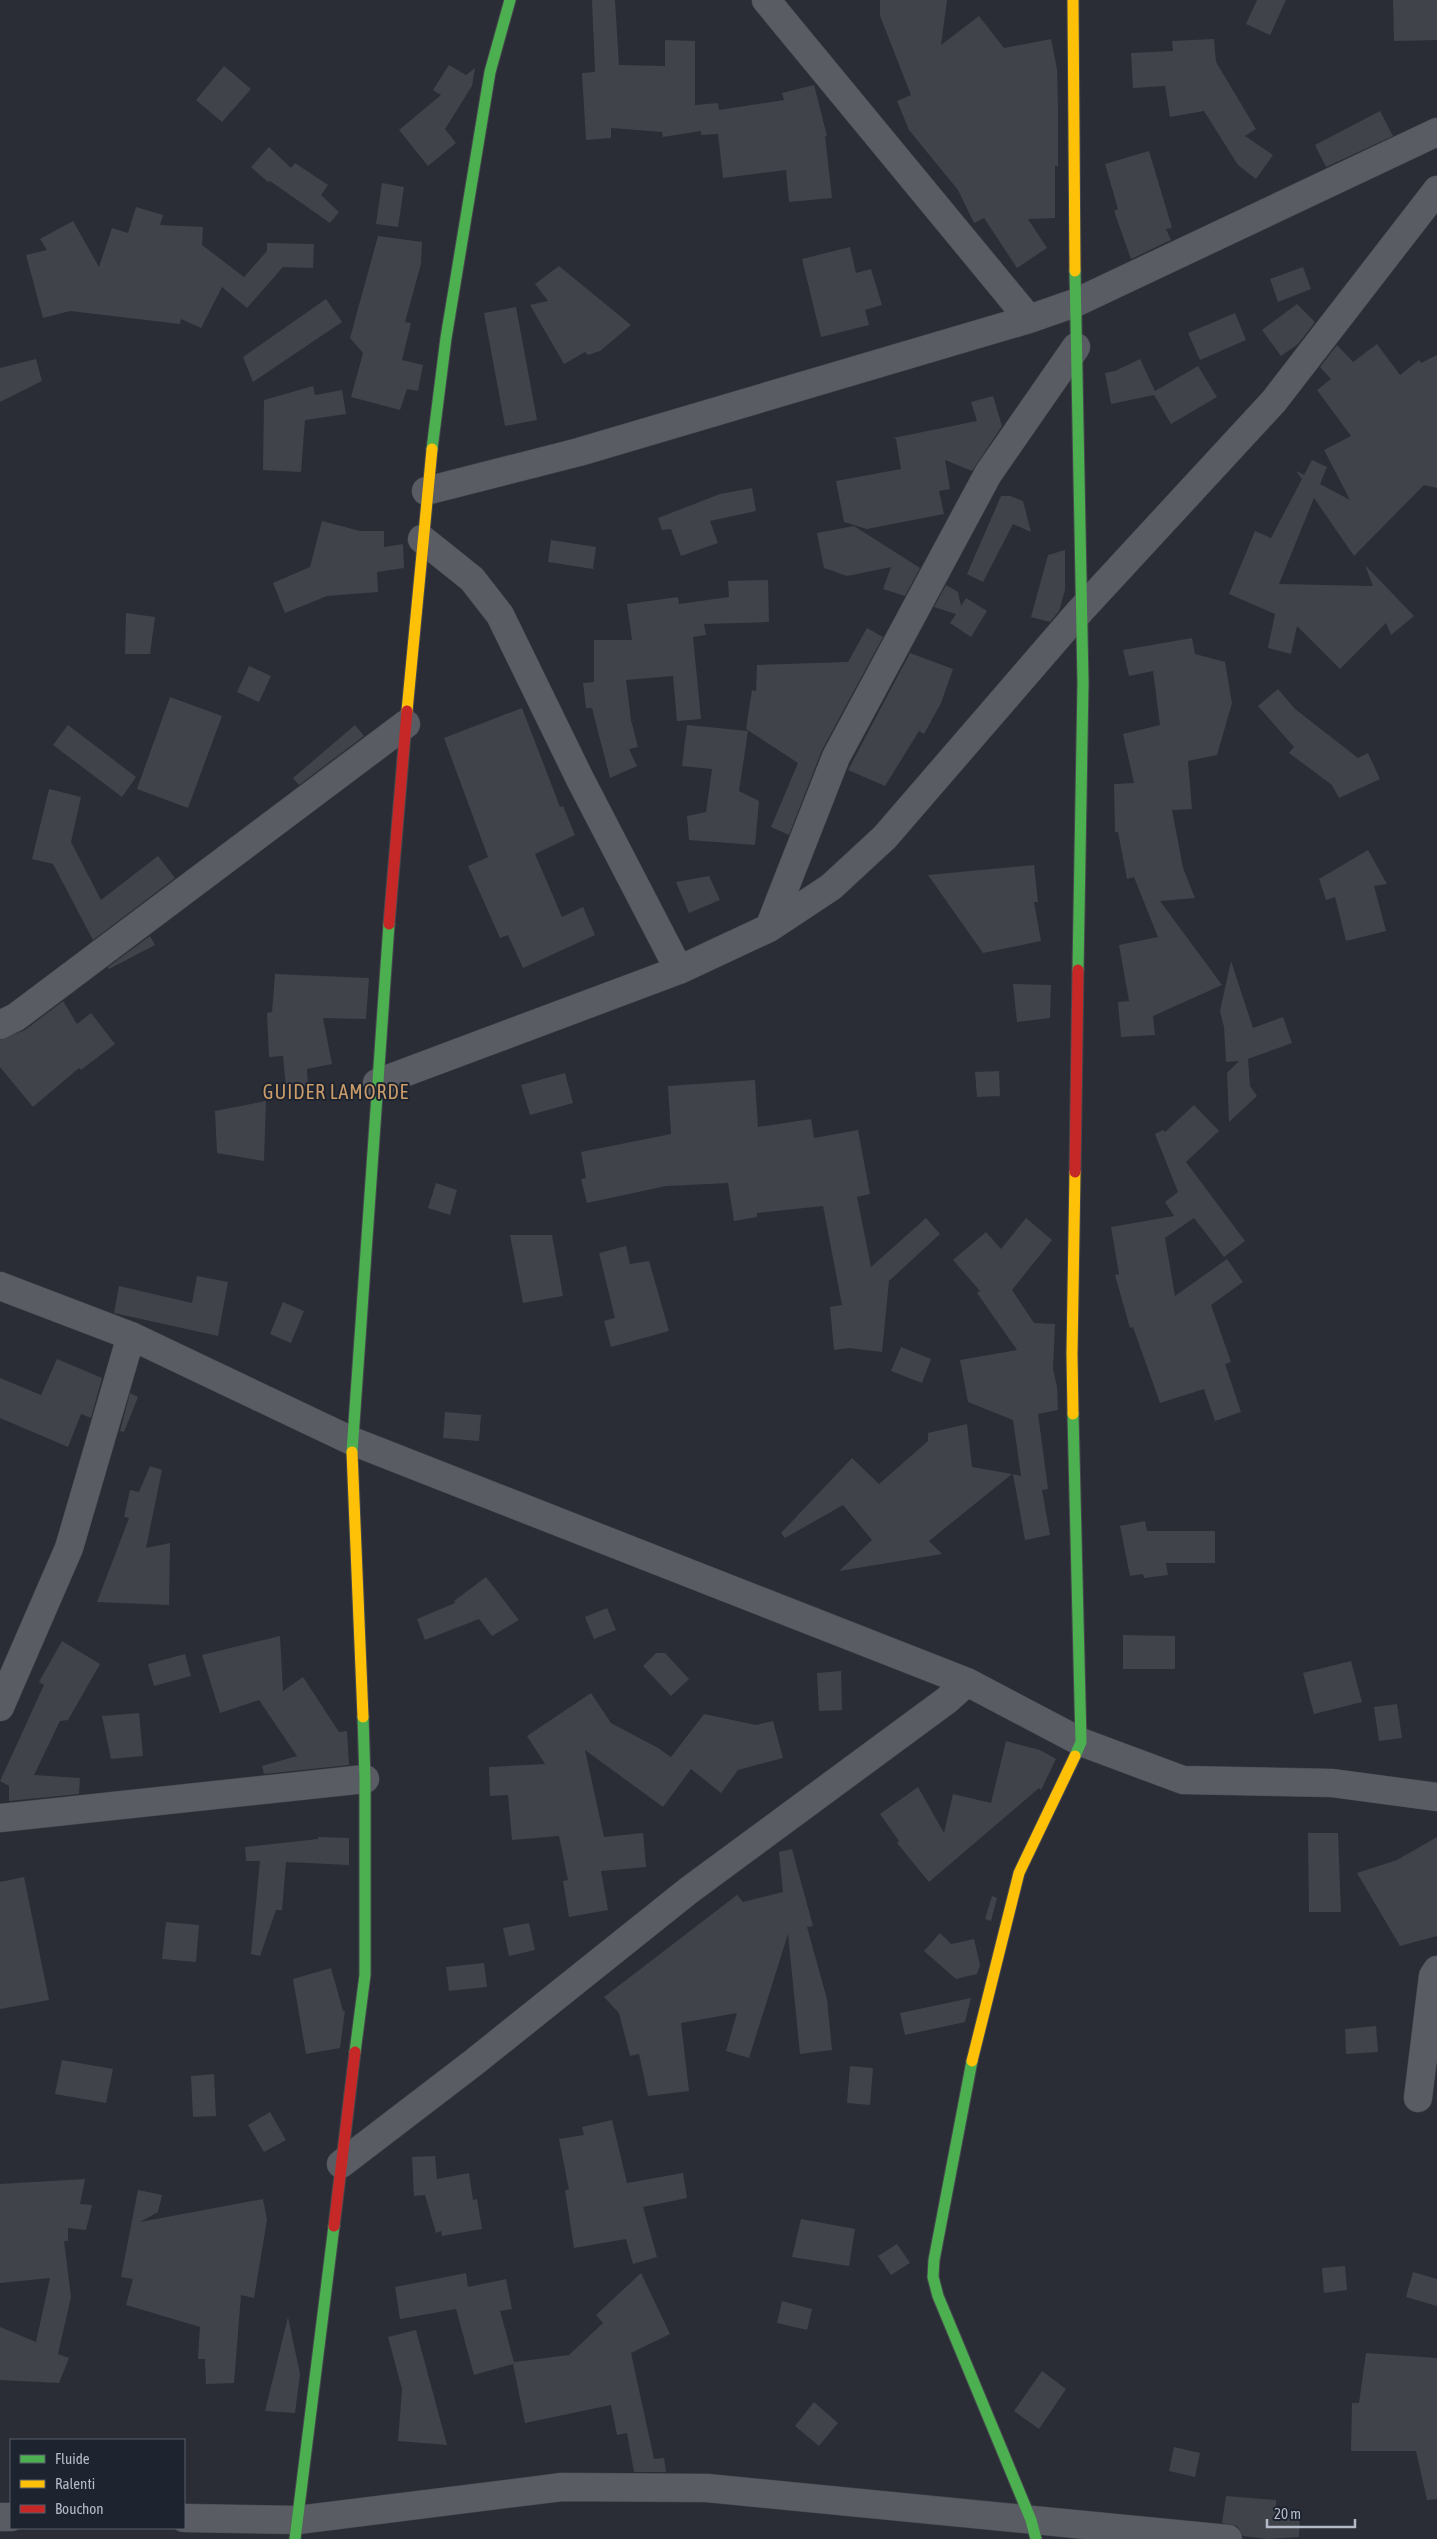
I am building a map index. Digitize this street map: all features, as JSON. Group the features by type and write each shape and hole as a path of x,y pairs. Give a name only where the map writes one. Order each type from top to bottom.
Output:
{"street":[{"path":"296,2529 366,1975 365,1779 352,1441 377,1083 406,724 426,491 446,338 490,72 510,0"},
{"path":"766,0 1029,319"},
{"path":"1034,2529 938,2296 933,2277 934,2260 975,2048 1020,1873 1080,1742 1072,1354 1083,693 1075,303 1074,0"},
{"path":"426,491 579,452 1029,319 1075,303 1437,132"},
{"path":"377,1083 679,970 768,928 831,887 885,837 1081,610 1274,401 1437,190"},
{"path":"768,928 836,757 988,474 1076,347"},
{"path":"422,539 472,579 500,615 580,779 679,970"},
{"path":"0,1025 16,1017 406,724"},
{"path":"0,1286 131,1336 352,1441 968,1682 1080,1742 1183,1780 1332,1783 1437,1798"},
{"path":"0,1707 69,1548 131,1336"},
{"path":"341,2164 473,2063 688,1890 947,1700 968,1682"},
{"path":"0,1818 365,1779"},
{"path":"1418,2098 1433,1976 1437,1970"},
{"path":"185,2518 296,2529 572,2487 707,2488 1034,2529 1228,2539"}],"building":[{"path":"592,0 615,0 619,65 665,66 665,40 695,41 695,105 718,103 719,110 784,100 782,93 814,85 827,136 825,136 832,198 789,202 786,170 723,178 718,134 701,135 701,131 663,137 662,132 611,128 611,138 586,140 582,73 595,72"},
{"path":"880,0 947,0 941,45 979,16 1004,48 1051,39 1057,69 1058,110 1058,166 1055,166 1055,218 1028,219 1047,248 1017,268 984,218 974,223 958,190 909,130 897,101 911,95 880,16"},
{"path":"1257,0 1286,0 1270,35 1246,24"},
{"path":"1393,0 1437,0 1437,40 1394,41"},
{"path":"1214,39 1216,62 1256,129 1245,136 1273,155 1256,179 1238,165 1204,111 1170,117 1165,86 1133,88 1131,53 1173,51 1172,41"},
{"path":"449,65 466,75 475,68 472,86 445,129 456,143 428,166 399,130 441,95 433,90"},
{"path":"224,66 251,89 222,122 196,100"},
{"path":"1380,111 1393,136 1326,167 1315,145"},
{"path":"269,147 291,168 295,163 328,185 321,195 339,212 330,223 270,181 268,182 251,167"},
{"path":"1149,151 1172,228 1166,229 1171,240 1131,259 1114,211 1118,209 1105,164"},
{"path":"382,183 404,187 398,227 376,224"},
{"path":"136,207 163,215 160,225 203,227 202,245 244,277 267,251 267,243 314,244 313,268 283,267 247,308 222,287 201,328 181,319 180,324 70,311 43,318 26,255 47,250 40,239 73,221 99,267 112,228 128,233"},
{"path":"378,236 422,242 421,264 405,322 411,323 402,360 423,365 418,391 407,389 400,410 351,397 363,353 350,338"},
{"path":"850,247 856,273 871,269 882,305 865,310 869,325 821,337 802,259"},
{"path":"559,266 631,325 600,351 588,355 585,352 564,364 530,305 548,301 535,284"},
{"path":"1303,267 1311,289 1278,302 1270,279"},
{"path":"326,299 342,322 253,382 243,357"},
{"path":"1297,304 1315,322 1298,344 1281,356 1262,330"},
{"path":"516,307 537,420 505,426 484,313"},
{"path":"1235,313 1246,340 1200,360 1188,333"},
{"path":"1377,344 1400,375 1419,360 1421,363 1437,355 1437,488 1424,485 1354,556 1314,498 1279,584 1373,586 1365,565 1414,616 1391,635 1386,623 1340,669 1297,626 1291,654 1268,648 1275,614 1229,594 1255,531 1271,538 1302,479 1296,471 1304,475 1312,460 1327,467 1320,484 1350,500 1324,450 1351,436 1317,390 1331,379 1320,367 1337,345 1353,362"},
{"path":"36,359 42,381 0,402 0,368"},
{"path":"1140,359 1155,391 1198,366 1217,397 1171,424 1154,395 1111,404 1105,373 1115,371"},
{"path":"313,386 315,395 342,390 346,414 305,420 301,472 263,470 264,400"},
{"path":"993,396 1002,426 972,471 945,460 950,489 939,491 944,514 867,529 844,522 836,481 901,469 896,439 893,438 977,421 971,402"},
{"path":"752,488 756,511 710,521 718,543 681,556 671,529 662,530 658,518 720,494"},
{"path":"1001,496 1010,496 1023,501 1031,532 1013,524 983,582 967,574"},
{"path":"322,521 360,531 384,531 384,547 403,544 404,568 377,572 378,592 327,596 285,613 273,583 310,567"},
{"path":"854,526 920,568 905,596 883,589 891,567 847,576 824,568 817,533"},
{"path":"551,540 596,547 593,569 548,562"},
{"path":"1065,550 1065,590 1059,611 1050,622 1031,617 1048,555"},
{"path":"768,580 769,622 704,624 706,635 693,637 701,719 677,721 673,676 626,680 631,720 638,747 629,749 637,766 610,778 592,708 586,708 583,683 594,682 594,640 632,640 627,604 678,597 679,604 729,597 728,581"},
{"path":"946,585 958,592 961,606 966,598 987,611 971,637 950,623 956,614 934,607"},
{"path":"126,613 155,617 150,654 125,654"},
{"path":"867,628 883,637 822,750 789,835 771,827 798,763 746,729 752,690 756,691 757,665 848,662"},
{"path":"1192,638 1195,654 1225,662 1232,703 1217,755 1188,761 1192,809 1172,810 1183,868 1195,898 1160,901 1222,985 1153,1016 1155,1035 1121,1037 1118,1002 1129,1001 1119,945 1158,937 1134,877 1127,879 1118,832 1115,832 1114,784 1134,783 1123,734 1160,725 1153,671 1129,676 1123,650"},
{"path":"910,653 953,669 941,703 924,734 919,731 885,786 848,770"},
{"path":"249,666 271,676 259,702 237,692"},
{"path":"1278,689 1295,709 1358,758 1368,753 1380,779 1339,798 1332,785 1289,753 1294,747 1258,706"},
{"path":"170,697 222,716 188,808 137,789"},
{"path":"522,708 560,807 563,806 575,835 535,854 562,917 583,907 595,935 523,968 508,935 500,938 468,866 488,857 444,738"},
{"path":"68,725 136,777 122,797 53,745"},
{"path":"355,725 364,736 299,785 293,778"},
{"path":"687,725 748,731 739,791 759,801 755,845 689,840 687,816 706,812 712,769 682,766"},
{"path":"49,789 81,797 71,842 101,900 158,856 175,878 93,940 53,864 32,859"},
{"path":"1368,850 1387,884 1374,886 1386,931 1346,941 1335,897 1326,900 1319,879"},
{"path":"1034,865 1038,902 1034,902 1041,941 983,953 928,875"},
{"path":"709,876 720,900 689,913 676,882"},
{"path":"150,936 155,945 109,969 108,967"},
{"path":"1231,961 1253,1028 1283,1017 1292,1043 1248,1059 1250,1086 1257,1096 1229,1122 1227,1073 1239,1061 1226,1062 1224,1027 1220,1011"},
{"path":"275,974 369,978 366,1019 323,1018 332,1064 307,1069 308,1086 286,1087 283,1056 269,1057 267,1013 272,1012"},
{"path":"1013,984 1051,985 1050,1018 1017,1022"},
{"path":"63,1001 77,1024 91,1013 115,1044 81,1070 79,1068 33,1107 0,1067 0,1040 25,1030"},
{"path":"999,1071 1000,1096 977,1097 975,1072"},
{"path":"565,1073 573,1103 530,1115 521,1085"},
{"path":"755,1080 758,1127 811,1119 814,1138 858,1130 870,1194 857,1197 871,1267 926,1218 940,1234 889,1281 882,1352 849,1348 834,1350 830,1307 842,1305 823,1206 757,1213 757,1217 734,1221 728,1183 666,1186 587,1203 581,1179 586,1178 581,1152 671,1134 668,1086"},
{"path":"266,1101 264,1161 217,1153 215,1111"},
{"path":"1194,1105 1219,1131 1186,1162 1245,1241 1224,1257 1194,1218 1165,1238 1175,1296 1227,1259 1243,1282 1211,1305 1231,1362 1225,1364 1241,1412 1215,1421 1204,1389 1160,1403 1133,1327 1130,1328 1115,1275 1119,1274 1111,1227 1174,1216 1165,1202 1178,1192 1155,1134 1163,1130 1165,1132"},
{"path":"436,1183 457,1190 450,1215 428,1208"},
{"path":"1026,1218 1052,1240 1012,1290 1034,1323 1055,1324 1053,1369 1057,1387 1058,1410 1038,1414 1048,1489 1042,1490 1050,1535 1025,1540 1013,1474 1021,1476 1013,1420 968,1402 960,1360 1017,1350 977,1293 980,1291 953,1260 986,1232 1001,1249"},
{"path":"510,1235 552,1235 563,1296 523,1303"},
{"path":"626,1246 630,1264 649,1261 669,1331 611,1347 604,1321 615,1318 599,1253"},
{"path":"197,1276 228,1282 218,1336 114,1313 119,1286 192,1303"},
{"path":"283,1302 304,1311 291,1343 270,1334"},
{"path":"901,1347 931,1359 922,1383 891,1371"},
{"path":"57,1359 102,1378 91,1418 81,1414 68,1447 0,1418 0,1378 41,1395"},
{"path":"130,1393 138,1397 124,1432 120,1431"},
{"path":"445,1412 481,1415 479,1441 443,1438"},
{"path":"967,1424 972,1467 1012,1474 929,1541 942,1554 839,1571 872,1540 843,1505 785,1538 781,1533 852,1458 879,1484 928,1441 928,1433"},
{"path":"150,1466 162,1470 146,1548 170,1543 169,1605 97,1602 129,1518 124,1517 130,1490 139,1492"},
{"path":"1145,1521 1147,1531 1215,1531 1215,1563 1166,1563 1168,1575 1144,1578 1143,1574 1130,1576 1120,1526"},
{"path":"486,1577 519,1620 492,1636 479,1619 425,1640 417,1619 455,1603 454,1601"},
{"path":"607,1608 616,1630 594,1639 585,1617"},
{"path":"1123,1635 1175,1636 1175,1669 1123,1669"},
{"path":"280,1636 283,1691 303,1677 339,1732 347,1731 349,1765 264,1774 262,1766 297,1756 259,1700 220,1713 202,1655"},
{"path":"62,1641 100,1664 68,1720 60,1721 34,1775 80,1778 79,1794 9,1801 9,1786 0,1781 44,1685 39,1682"},
{"path":"656,1653 665,1653 689,1679 671,1696 643,1666"},
{"path":"185,1654 191,1676 154,1686 148,1664"},
{"path":"1351,1661 1362,1702 1314,1714 1303,1673"},
{"path":"841,1671 842,1710 819,1711 817,1673"},
{"path":"591,1693 611,1723 671,1757 704,1714 756,1725 773,1721 783,1758 738,1770 721,1793 691,1769 663,1807 585,1750 604,1837 643,1833 646,1867 601,1871 608,1910 569,1917 563,1881 568,1880 559,1836 512,1840 508,1795 490,1796 489,1767 545,1764 527,1736"},
{"path":"1397,1704 1402,1738 1379,1741 1374,1707"},
{"path":"139,1713 143,1756 111,1759 102,1716"},
{"path":"1006,1741 1040,1750 1056,1759 1041,1790 1039,1788 929,1882 897,1843 899,1841 880,1814 918,1787 944,1833 953,1794 991,1803"},
{"path":"1308,1833 1338,1833 1341,1912 1309,1912"},
{"path":"318,1837 349,1838 349,1865 286,1862 282,1910 276,1910 260,1956 251,1954 260,1861 246,1861 245,1847 318,1839"},
{"path":"1437,1837 1437,1936 1400,1946 1357,1873 1397,1860"},
{"path":"792,1849 813,1926 807,1927 827,1999 832,2050 800,2054 788,1934 749,2058 726,2051 737,2013 681,2023 689,2091 648,2096 639,2054 630,2056 619,2013 604,1997 737,1895 743,1902 783,1892 779,1852"},
{"path":"24,1877 49,2000 0,2009 0,1882"},
{"path":"992,1896 997,1898 991,1921 985,1919"},
{"path":"166,1922 199,1925 196,1962 162,1959"},
{"path":"529,1923 535,1950 509,1956 503,1928"},
{"path":"940,1933 951,1944 974,1939 980,1965 977,1974 956,1979 924,1951"},
{"path":"484,1963 487,1987 449,1991 446,1967"},
{"path":"331,1968 343,2011 345,2011 340,2048 306,2054 293,1979"},
{"path":"971,1998 965,2022 905,2035 900,2013"},
{"path":"1376,2026 1378,2052 1346,2054 1345,2029"},
{"path":"62,2060 113,2069 106,2103 55,2094"},
{"path":"850,2066 873,2068 870,2105 847,2103"},
{"path":"214,2074 216,2116 193,2117 191,2076"},
{"path":"270,2112 286,2140 264,2152 248,2125"},
{"path":"612,2120 627,2183 683,2173 687,2198 643,2207 657,2257 633,2264 626,2239 574,2248 565,2190 569,2190 559,2139 584,2135 582,2127"},
{"path":"435,2156 437,2179 469,2173 473,2200 477,2199 482,2229 442,2236 441,2231 436,2233 425,2195 414,2196 412,2157"},
{"path":"85,2179 80,2204 92,2205 86,2230 68,2228 68,2241 64,2241 71,2297 58,2354 69,2358 59,2383 0,2380 0,2327 36,2342 50,2278 0,2283 0,2184"},
{"path":"138,2190 162,2195 158,2212 140,2222 263,2199 267,2220 254,2298 241,2295 234,2383 206,2384 205,2359 198,2359 200,2327 126,2305 133,2279 121,2277"},
{"path":"801,2219 855,2229 849,2266 792,2257"},
{"path":"897,2244 910,2263 891,2275 878,2256"},
{"path":"1345,2266 1347,2290 1324,2293 1322,2268"},
{"path":"1413,2272 1437,2279 1437,2306 1406,2297"},
{"path":"466,2273 468,2287 506,2279 512,2309 500,2311 514,2362 569,2355 603,2323 596,2315 641,2273 670,2334 631,2353 654,2459 664,2458 666,2472 634,2472 627,2433 617,2435 611,2405 525,2423 513,2364 474,2375 456,2309 400,2319 395,2287"},
{"path":"782,2301 812,2309 807,2330 777,2323"},
{"path":"288,2317 300,2374 295,2413 265,2411"},
{"path":"416,2330 447,2445 398,2441 402,2389 388,2337"},
{"path":"1366,2353 1437,2358 1437,2499 1427,2500 1416,2451 1351,2451 1352,2403 1359,2403"},
{"path":"1042,2371 1066,2389 1039,2429 1014,2411"},
{"path":"814,2402 838,2423 819,2446 795,2426"},
{"path":"1174,2447 1200,2453 1195,2477 1169,2471"},
{"path":"1226,2496 1276,2500 1276,2509 1300,2510 1299,2537 1268,2539 1243,2536 1237,2526 1222,2523"}],"traffic: fast":[{"path":"432,449 446,338 490,72 510,0"},
{"path":"1075,271 1083,683 1078,970"},
{"path":"352,1452 389,924"},
{"path":"1073,1414 1081,1742 1075,1756"},
{"path":"355,2052 365,1975 365,1779 363,1717"},
{"path":"972,2061 934,2260 933,2277 938,2296 1031,2520 1036,2539"},
{"path":"295,2539 334,2226"}],"traffic: slow":[{"path":"1073,0 1075,271"},
{"path":"407,711 432,449"},
{"path":"1073,1414 1075,1172"},
{"path":"352,1452 363,1717"},
{"path":"972,2061 1019,1873 1075,1756"}],"traffic: jam":[{"path":"389,924 407,711"},
{"path":"1075,1172 1078,970"},
{"path":"334,2226 355,2052"}],"district":[{"name":"GUIDER LAMORDE","path":"336,1091"}]}
